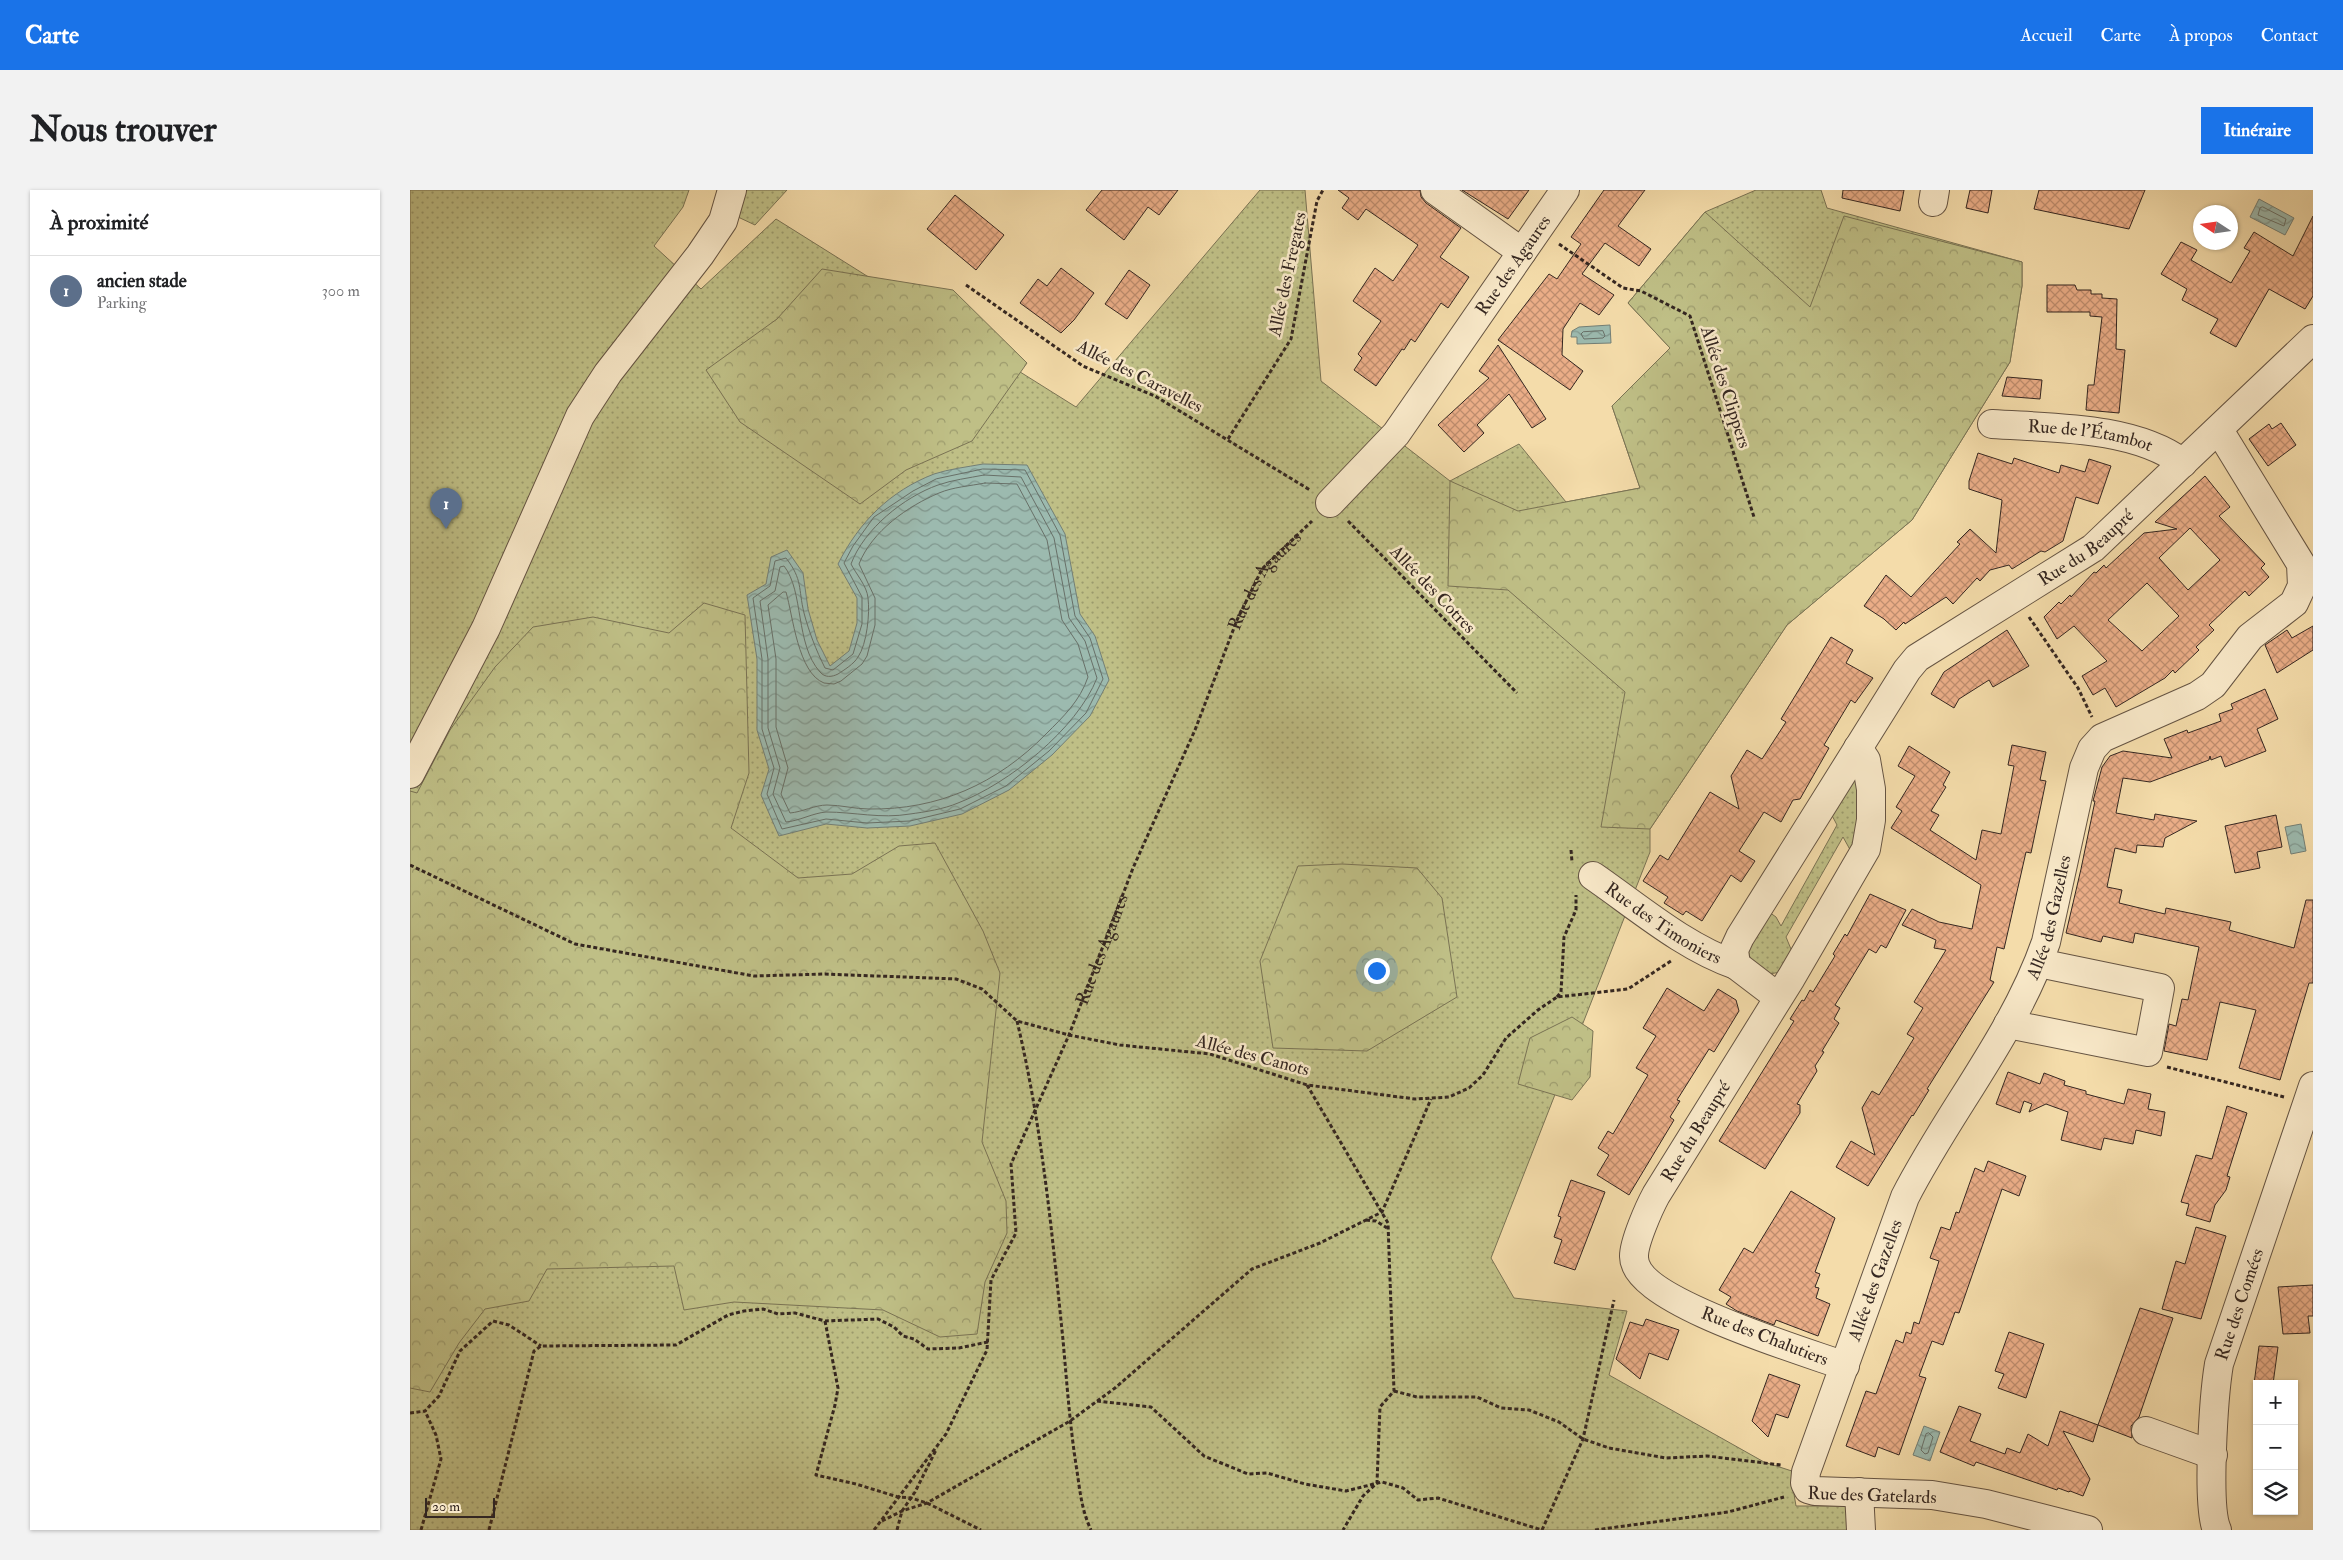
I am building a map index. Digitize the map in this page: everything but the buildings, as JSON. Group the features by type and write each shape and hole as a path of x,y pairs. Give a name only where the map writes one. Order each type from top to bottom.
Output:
{"street":[{"path":"410,774 486,628 580,416 608,373 700,255 723,221 732,190"},
{"path":"1435,190 1522,252"},
{"name":"Rue des Agaures","path":"1330,503 1396,434 1565,190"},
{"name":"Rue du Beaupré","path":"1736,965 1734,950 1740,937 1906,670 1917,658 2093,548 2313,339"},
{"name":"Rue de l'Étambot","path":"1992,424 2107,434 2166,450 2183,463"},
{"path":"2102,738 2197,696 2213,685 2250,637 2294,603 2302,586 2301,564 2219,430"},
{"name":"Allée des Gazelles","path":"1808,1490 1805,1483 1806,1472 1905,1197 1924,1159 2008,1024 2039,963 2046,942 2084,768 2092,749 2102,738"},
{"name":"Rue du Beaupré","path":"1638,1271 1634,1257 1647,1211 1866,849 1871,820 1871,789 1866,760 1858,748"},
{"name":"Rue des Timoniers","path":"1593,876 1698,947 1716,958 1736,965"},
{"path":"2008,1024 2148,1052 2160,988 2039,963"},
{"path":"1736,965 1778,997"},
{"name":"Rue des Comées","path":"2217,1530 2213,1522 2213,1455 2214,1397 2219,1364 2313,1086"},
{"name":"Rue des Chalutiers","path":"1638,1271 1649,1284 1716,1321 1845,1366"},
{"path":"2146,1431 2213,1455"},
{"name":"Rue des Gatelards","path":"1808,1490 1932,1495 1986,1504 2088,1530"},
{"path":"1860,1492 1861,1530"}],"path":[{"name":"Allée des Fregates","path":"1228,439 1290,339 1318,201 1323,190"},
{"name":"Allée des Clippers","path":"1538,230 1623,288 1641,291 1690,316 1754,517"},
{"name":"Allée des Caravelles","path":"966,285 1083,366 1155,396 1330,503"},
{"name":"Allée des Cotres","path":"1330,503 1517,693"},
{"name":"Rue des Agaures","path":"940,1442 987,1350 991,1280 1016,1233 1011,1164 1035,1116 1069,1035 1133,868 1195,730 1237,620 1262,569 1330,503"},
{"path":"2015,595 2078,688 2102,738"},
{"path":"410,865 575,944 754,976 825,974 956,979 982,989 1017,1021 1033,1087 1035,1116 1051,1213 1070,1421 1084,1516 1091,1530"},
{"path":"1557,997 1560,992 1564,937 1576,910"},
{"path":"1557,997 1628,989 1679,956 1698,947"},
{"name":"Allée des Canots","path":"1017,1021 1069,1035 1120,1045 1210,1054 1307,1085 1431,1099 1449,1097 1469,1088 1483,1075 1506,1038 1538,1010 1557,997"},
{"path":"2148,1052 2154,1063 2286,1097"},
{"path":"1307,1085 1382,1212 1388,1228 1394,1391 1380,1407 1377,1483 1363,1496 1343,1530"},
{"path":"879,1522 902,1510 927,1503 1070,1421 1252,1269 1320,1243 1382,1212 1431,1099"},
{"path":"1365,1220 1376,1221 1388,1228"},
{"path":"1096,1401 1151,1407 1204,1456 1248,1474 1268,1473 1305,1484 1346,1491 1377,1483 1403,1488 1418,1500 1438,1498 1542,1530 1583,1439 1614,1300"},
{"path":"410,1413 425,1412 439,1396 460,1351 493,1321 510,1325 541,1346 676,1345 728,1315 763,1309 778,1314 795,1313 825,1321 878,1319 894,1327 903,1336 914,1339 928,1349 959,1348 988,1342"},
{"path":"825,1321 838,1388 816,1475 927,1503 981,1530"},
{"path":"489,1530 534,1351 541,1346"},
{"path":"1394,1391 1417,1397 1477,1397 1501,1408 1530,1410 1559,1422 1583,1439 1610,1448 1666,1458 1707,1456 1774,1463 1787,1467"},
{"path":"421,1530 441,1459 436,1435 425,1412"},
{"path":"874,1530 940,1442"},
{"path":"896,1530 902,1510 911,1498 940,1442"},
{"name":"Rue des Gatelards","path":"1595,1530 1728,1512 1808,1490"}],"green space":[{"path":"410,190 689,190 683,207 654,246 701,289 776,219 1076,407 1260,190 1305,190 1321,381 1450,481 1519,444 1566,502 1640,488 1612,406 1670,348 1628,303 1705,212 1756,190 1821,190 1827,208 2022,262 2022,286 2010,362 1912,520 1787,625 1650,829 1650,852 1491,1258 1514,1298 1627,1311 1609,1375 1764,1462 1798,1473 1794,1494 1796,1506 1853,1506 1854,1530 410,1530"},
{"path":"746,190 787,190 755,225 738,217"},
{"path":"1705,212 1810,307 1844,216 2022,262 2022,286 2010,362 1912,520 1787,625 1650,829 1601,827 1625,692 1508,590 1448,586 1450,481 1518,511 1640,488 1612,406 1670,348 1628,303"},
{"path":"822,269 953,290 1027,363 972,441 906,470 860,504 740,422 706,370 777,319"},
{"path":"704,603 745,615 749,773 731,828 798,878 852,874 899,846 935,843 983,931 1000,973 982,1142 1006,1201 1007,1233 985,1282 977,1334 940,1337 883,1310 734,1302 684,1310 674,1266 547,1269 529,1301 485,1309 459,1343 430,1392 410,1388 410,791 417,793 450,730 495,667 533,627 593,617 669,633"},
{"path":"1855,776 1865,792 1853,855 1843,837 1786,937 1793,954 1781,972 1769,974 1752,964 1747,947 1766,910 1776,917 1781,926 1837,825 1827,806"},
{"path":"1342,864 1417,868 1442,898 1457,997 1367,1051 1273,1048 1260,961 1298,866"},
{"path":"1572,1017 1593,1031 1590,1077 1572,1100 1518,1084 1530,1038"}],"water":[{"path":"2259,199 2294,218 2285,235 2250,217"},
{"path":"1610,325 1611,343 1577,344 1577,337 1571,337 1572,331 1579,327"},
{"path":"983,464 1027,465 1065,534 1080,614 1095,636 1109,680 1090,716 1052,755 1009,790 962,814 910,826 867,828 826,824 779,836 761,795 769,769 757,730 757,659 747,595 766,584 771,557 787,550 803,573 808,609 817,640 830,666 849,651 857,623 857,598 838,564 856,535 877,510 903,489 940,472"},
{"path":"2301,824 2306,851 2291,854 2285,827"},
{"path":"1924,1426 1940,1432 1930,1461 1913,1455"}],"place":[{"name":"ancien stade","path":"446,529"}]}
